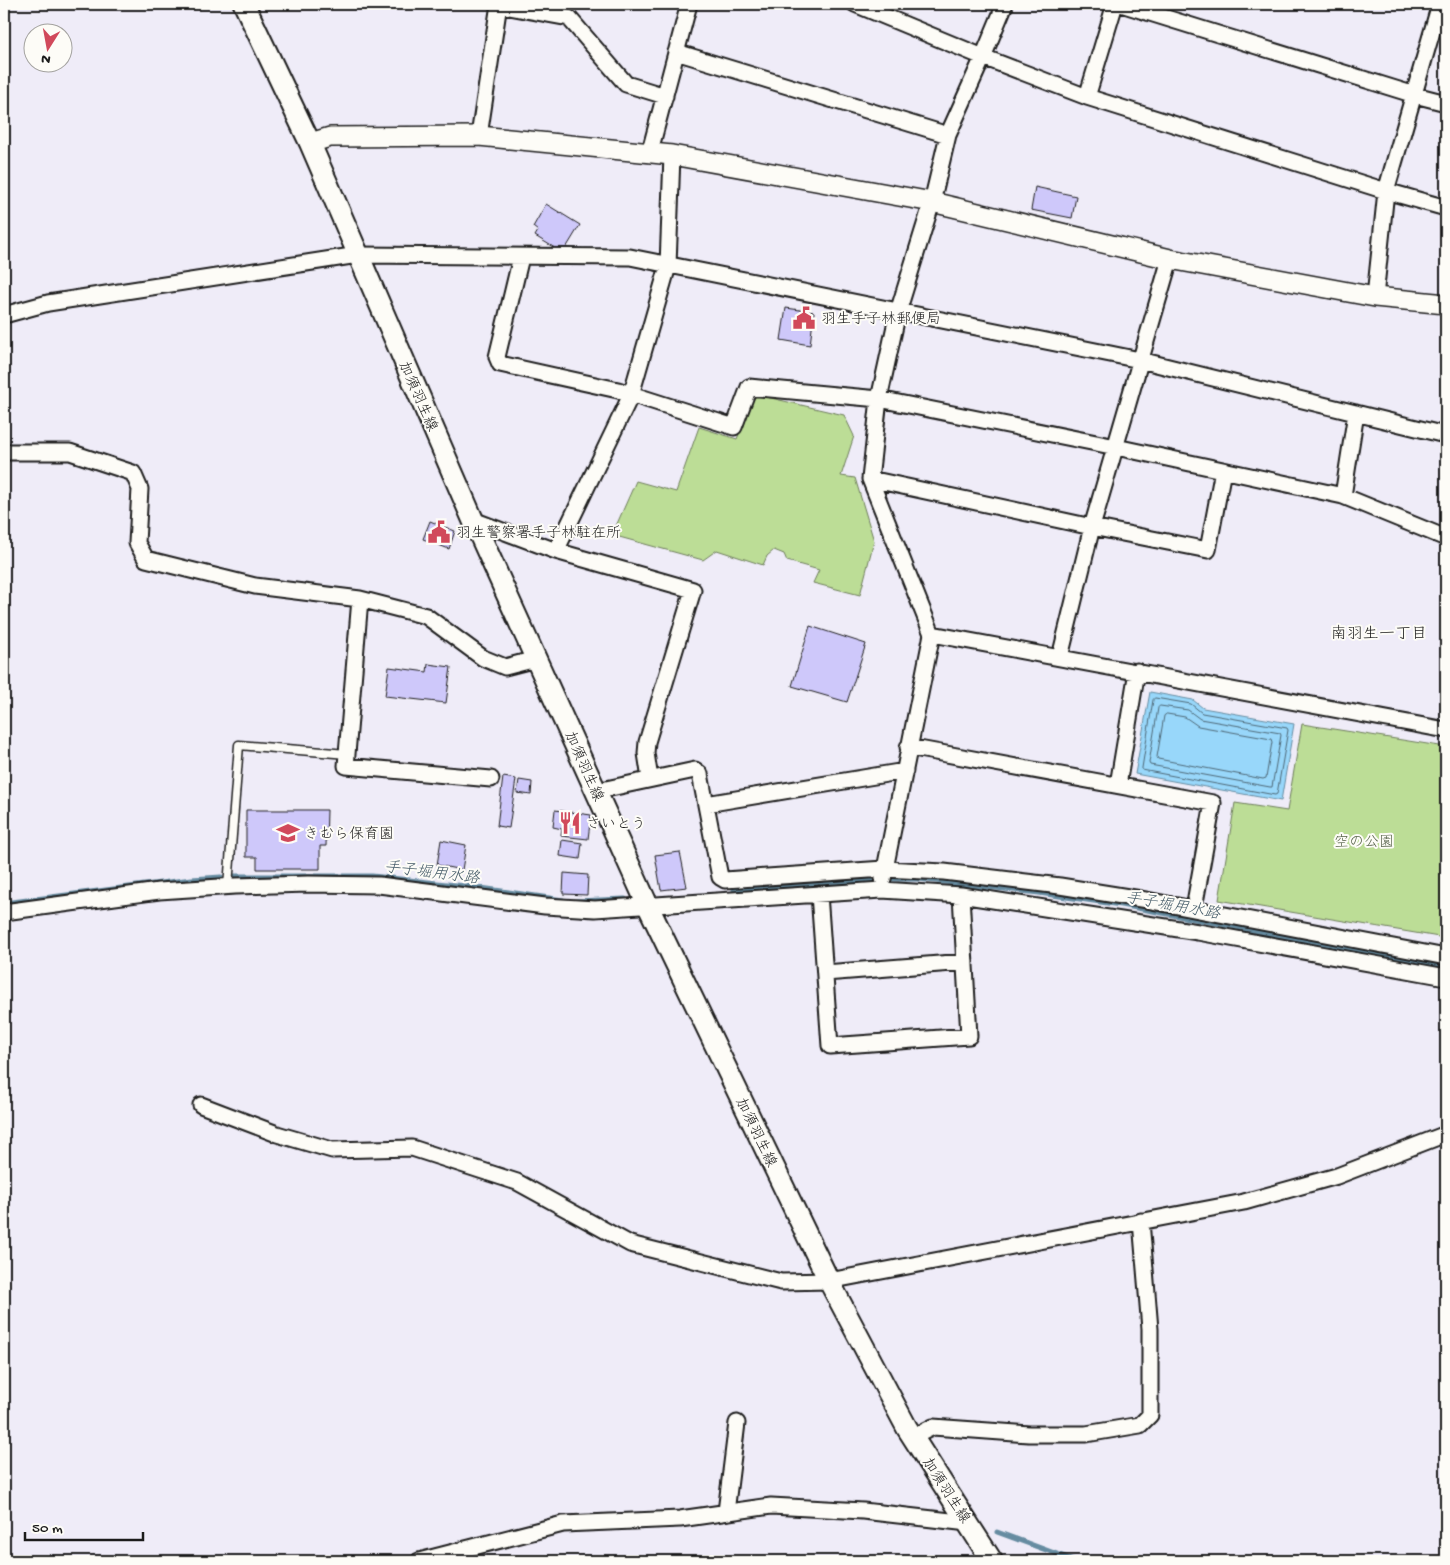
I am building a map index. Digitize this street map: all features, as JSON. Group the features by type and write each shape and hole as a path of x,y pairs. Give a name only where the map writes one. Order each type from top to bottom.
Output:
{"main road":[{"name":"加須羽生線","path":"244,4 310,142 473,520 648,906 829,1281 913,1437 992,1561"}],"street":[{"path":"479,136 499,4 570,18 626,84 665,96"},
{"path":"650,151 689,4"},
{"path":"855,4 983,57 1087,97 1446,208"},
{"path":"882,890 884,869 905,771 908,746 932,634 870,479 879,399 898,312 932,202 948,134 1005,4"},
{"path":"1087,97 1115,4"},
{"path":"1121,4 1414,95 1446,103"},
{"path":"1376,297 1386,191 1440,4"},
{"path":"676,52 948,134"},
{"path":"310,142 330,137 479,136 650,151 932,202 1170,259 1376,297 1446,304"},
{"path":"556,551 631,395 668,266 672,155"},
{"path":"4,315 48,302 358,255 630,257 1140,360 1446,436"},
{"path":"521,257 498,357 500,364 618,390 734,428 748,387 879,399 1116,446 1343,496 1446,538"},
{"path":"1060,657 1092,527 1170,259"},
{"path":"1343,496 1356,413"},
{"path":"4,452 70,452 132,473 140,489 137,542 146,559 255,586 360,599 426,616 482,658 505,666 536,659"},
{"path":"870,479 1208,550 1223,470"},
{"path":"473,520 556,551 693,590 648,742 646,753 650,779"},
{"path":"360,599 346,766 491,779"},
{"path":"932,634 1446,730"},
{"path":"1118,785 1138,671"},
{"path":"908,746 1214,803 1196,897"},
{"path":"597,794 606,789 695,770 700,774 720,877 725,880 884,869 944,872 1060,886 1150,901 1446,957"},
{"path":"706,804 905,771"},
{"path":"4,912 159,891 228,886 308,884 380,886 545,906 595,909 882,890 961,895 1198,932 1446,977"},
{"path":"819,894 830,1046 969,1036 961,895"},
{"path":"825,973 965,962"},
{"path":"201,1105 277,1134 332,1150 412,1148 520,1183 630,1244 781,1282 829,1281 1244,1202 1337,1176 1446,1134"},
{"path":"913,1437 933,1427 1030,1434 1086,1434 1140,1425 1150,1416 1150,1330 1141,1221"},
{"path":"726,1512 737,1423"},
{"path":"419,1561 563,1524 680,1519 771,1506 862,1511 968,1523"}],"lane":[{"path":"228,886 239,745 347,754"}],"green space":[{"path":"758,395 844,415 854,436 841,476 855,478 874,541 860,595 813,583 819,570 787,561 784,554 774,550 767,556 763,565 717,550 703,560 612,535 636,481 676,492 699,427 737,439 753,399"},
{"name":"空の公園","path":"1302,724 1446,747 1445,938 1219,900 1235,803 1287,811"}],"water":[{"path":"1150,692 1193,700 1203,708 1294,724 1281,801 1135,774"}],"building":[{"path":"1035,187 1076,196 1072,218 1031,210"},
{"path":"546,204 580,225 563,253 535,236 538,231 533,227"},
{"path":"786,308 814,312 810,345 781,340"},
{"path":"430,521 455,531 449,549 423,539"},
{"path":"810,626 866,644 847,702 792,686"},
{"path":"428,664 451,667 446,703 385,696 389,667 427,672"},
{"path":"503,777 516,779 509,828 497,826"},
{"path":"519,780 532,782 531,795 517,793"},
{"path":"246,810 327,810 326,846 320,846 320,869 257,869 257,857 246,857"},
{"path":"555,810 591,815 588,839 561,836 562,829 553,827"},
{"path":"441,840 466,845 462,870 437,865"},
{"path":"562,840 582,843 580,859 560,856"},
{"path":"680,852 687,887 661,890 655,855"},
{"path":"564,873 588,875 587,895 563,894"}],"waterway":[{"name":"手子堀用水路","path":"235,876 372,876 474,887 563,900"},
{"name":"手子堀用水路","path":"4,903 221,877"},
{"name":"手子堀用水路","path":"893,879 919,879 1121,905 1446,967"},
{"name":"手子堀用水路","path":"734,890 871,881"},
{"name":"手子堀用水路","path":"576,901 625,899"},
{"path":"997,1532 1076,1561"}],"place":[{"name":"羽生手子林郵便局","path":"804,318"},
{"name":"羽生警察署手子林駐在所","path":"439,532"},
{"name":"さいとう","path":"570,823"},
{"name":"きむら保育園","path":"288,833"}],"district":[{"name":"南羽生一丁目","path":"1379,632"}]}
